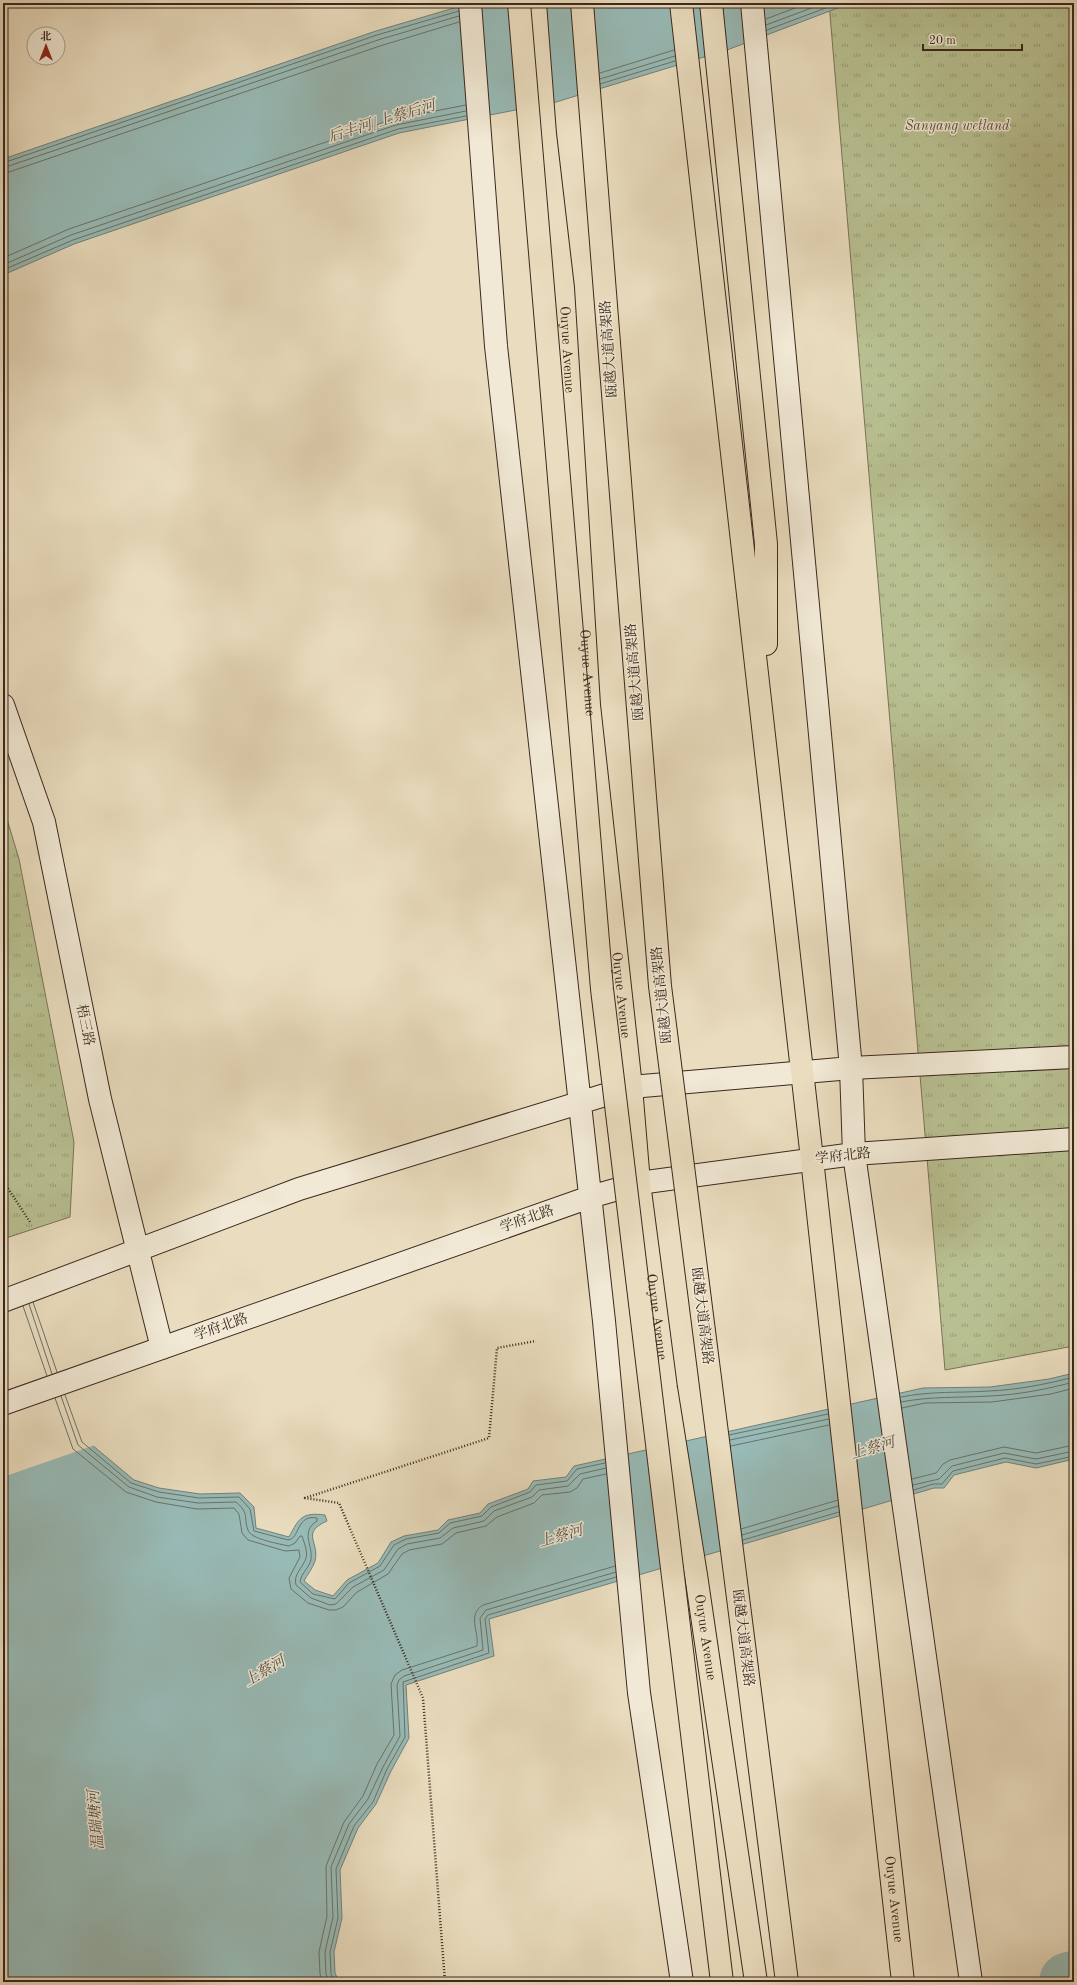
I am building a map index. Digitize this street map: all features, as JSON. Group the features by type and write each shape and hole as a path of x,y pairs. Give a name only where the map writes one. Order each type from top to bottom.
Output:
{"highway":[{"path":"519,3 602,989 722,1982"},
{"name":"Ouyue Avenue","path":"535,3 546,134 563,288 589,705 631,1087 639,1183 666,1388 696,1575 755,1974"},
{"name":"瓯越大道高架路","path":"582,3 660,986 787,1982"},
{"name":"Ouyue Avenue","path":"681,3 803,1072 903,1978"},
{"path":"710,3 766,544 766,748"}],"street":[{"path":"470,3 496,354 590,1197 639,1693 682,1982"},
{"path":"752,3 851,1068 854,1154 971,1982"},
{"name":"梧三路","path":"3,705 44,822 100,1099 162,1348"},
{"path":"3,1301 300,1189 631,1087 851,1068 1074,1057"},
{"name":"学府北路","path":"3,1404 590,1197 639,1183 854,1154 1074,1140"}],"path":[{"path":"3,1181 30,1222"},
{"path":"445,1982 423,1698 339,1503 305,1498 489,1438 497,1348 536,1341"}],"green space":[{"name":"Sanyang wetland","path":"829,3 1074,3 1074,1346 945,1370"},
{"path":"3,806 19,859 74,1142 70,1217 3,1239"}],"water":[{"name":"后丰河/上蔡后河","path":"471,3 851,3 727,50 556,102 399,133 74,244 3,275 3,159 376,31"},
{"path":"3,1265 86,1440 134,1480 159,1488 200,1494 240,1493 254,1507 256,1528 289,1537 302,1518 311,1514 325,1515 327,1521 319,1525 314,1530 313,1538 316,1554 315,1561 304,1581 315,1590 333,1596 347,1580 378,1563 391,1542 404,1536 438,1530 448,1520 480,1513 488,1504 528,1489 533,1481 566,1477 574,1466 923,1388 990,1387 1049,1379 1074,1373 1074,1459 1036,1468 1006,1462 954,1475 944,1488 934,1488 489,1619 494,1656 406,1685 409,1738 391,1771 376,1804 358,1828 340,1870 342,1918 334,1952 335,1973 339,1982 3,1982"}],"pier":[{"path":"3,1263 12,1264 34,1286 87,1439 95,1445 3,1477"}],"waterway":[{"path":"1069,1982 1074,1981"}],"water label":[{"name":"上蔡河","path":"873,1449"},
{"name":"上蔡河","path":"561,1537"},
{"name":"上蔡河","path":"265,1672"},
{"name":"温瑞塘河","path":"97,1820"}]}
